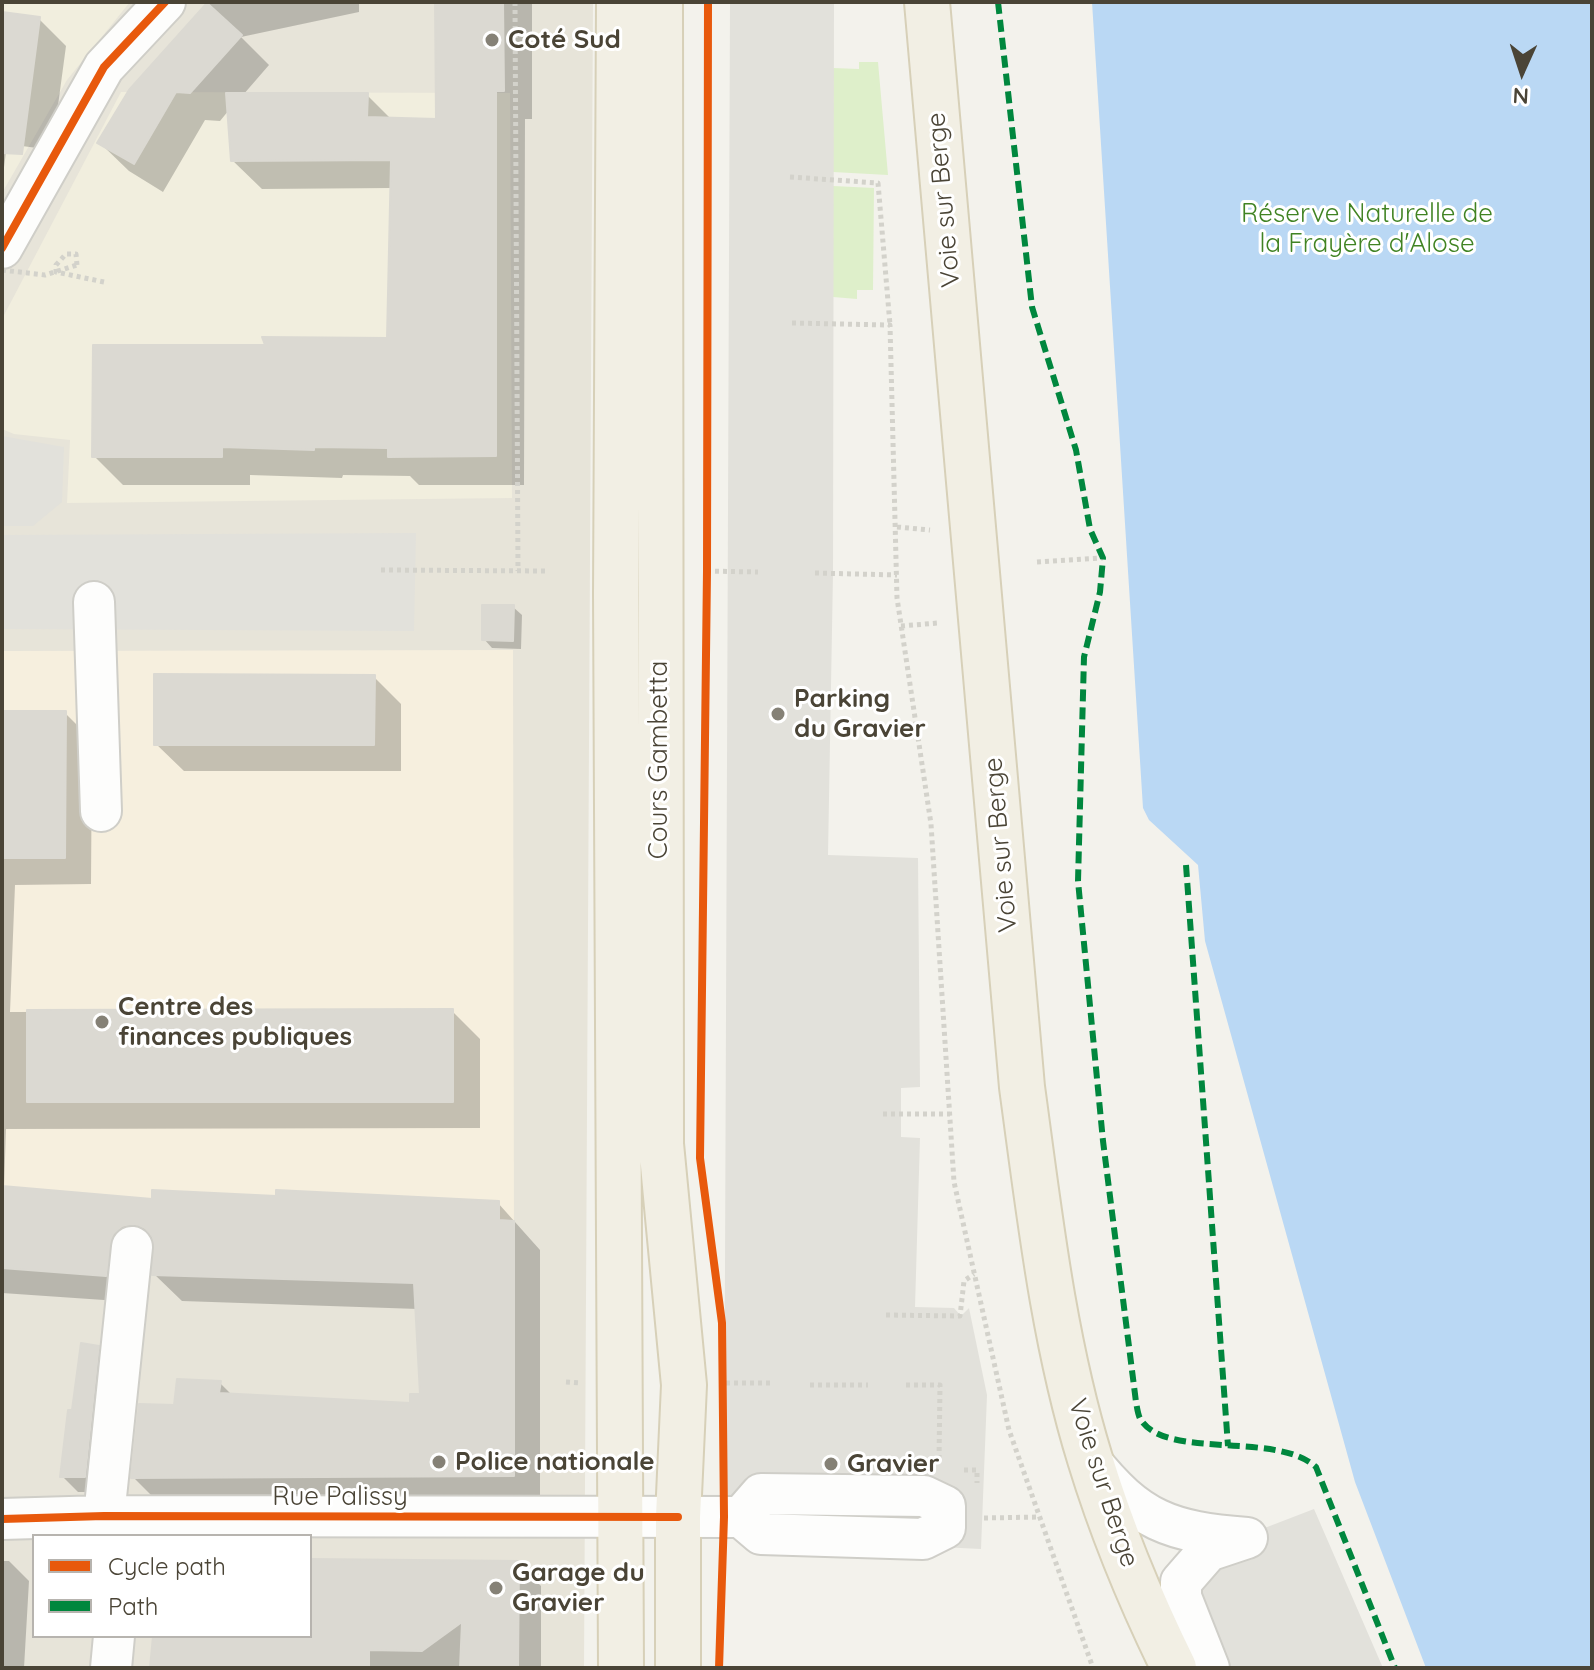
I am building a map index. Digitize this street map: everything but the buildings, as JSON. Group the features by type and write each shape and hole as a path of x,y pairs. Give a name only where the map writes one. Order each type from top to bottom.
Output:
{"main road":[{"name":"Cours Gambetta","path":"619,2 616,593 621,1668"},
{"name":"Cours Gambetta","path":"660,2 661,1112 684,1385 678,1517 678,1668"},
{"name":"Voie sur Berge","path":"927,2 1022,1087 1060,1336 1089,1459 1145,1610 1174,1668"}],"street":[{"path":"2,248 104,67 165,2"},
{"path":"94,602 101,811"},
{"path":"117,1523 132,1247"},
{"path":"1089,1459 1114,1491 1162,1523 1201,1534 1247,1538 1208,1551 1181,1582 1181,1597 1209,1668"},
{"name":"Rue Palissy","path":"2,1519 117,1523 741,1517"},
{"path":"111,1668 114,1638"}],"path":[{"path":"515,2 518,571"},
{"path":"790,177 878,183 890,325 897,575 901,626 931,824 954,1182 1009,1430 1093,1668"},
{"path":"2,270 45,275 77,265 76,254 66,254 56,265 56,272 104,282"},
{"path":"792,323 890,325"},
{"path":"897,527 930,527 932,542"},
{"path":"1037,562 1103,558"},
{"path":"381,570 546,571"},
{"path":"707,571 758,572"},
{"path":"815,573 897,575"},
{"path":"901,626 939,625 938,612"},
{"path":"883,1114 950,1114"},
{"path":"886,1315 960,1316 964,1281 974,1273"},
{"path":"722,1383 773,1383"},
{"path":"810,1385 868,1385"},
{"path":"906,1385 940,1385 939,1470"},
{"path":"982,1517 1040,1517"}],"shaded area":[{"path":"2,2 593,2 584,1668 2,1668"},
{"path":"2,2 130,2 67,80 2,193"},
{"name":"Parking du Gravier","path":"730,2 834,2 833,573 828,855 918,858 920,1087 901,1088 901,1137 920,1138 915,1307 954,1308 961,1316 969,1308 987,1395 981,1549 736,1537 724,1517"},
{"path":"121,92 510,93 512,498 67,503 70,440 14,434 2,429 2,319"},
{"path":"2,436 64,447 62,502 33,526 2,526"},
{"path":"416,533 414,631 2,629 2,535"},
{"path":"513,650 514,1254 149,1239 2,1227 2,651"},
{"path":"1314,1509 1383,1668 1228,1668 1171,1564"}],"green space":[{"path":"859,62 878,62 888,175 833,172 833,68 859,69"},
{"path":"833,186 874,188 873,290 857,290 857,299 833,297"}],"water":[{"name":"Réserve Naturelle de la Frayère d'Alose","path":"1092,2 1592,2 1592,1668 1426,1668 1355,1482 1205,941 1198,865 1149,820 1143,808"}],"marked path":[{"path":"998,2 1032,307 1076,450 1090,529 1103,558 1100,592 1084,657 1078,881 1103,1141 1138,1411 1141,1420 1154,1432 1174,1439 1275,1450 1298,1456 1316,1467 1395,1668"},
{"path":"1186,865 1228,1446"}],"cycle path":[{"path":"2,248 104,67 165,2"},
{"path":"708,2 707,571 700,1158 722,1323 724,1517 719,1668"},
{"path":"2,1519 104,1516 678,1517"}],"place":[{"name":"Coté Sud","path":"492,40"},
{"name":"Parking du Gravier","path":"778,714"},
{"name":"Centre des finances publiques","path":"102,1022"},
{"name":"Police nationale","path":"439,1462"},
{"name":"Gravier","path":"831,1464"},
{"name":"Garage du Gravier","path":"496,1588"}]}
